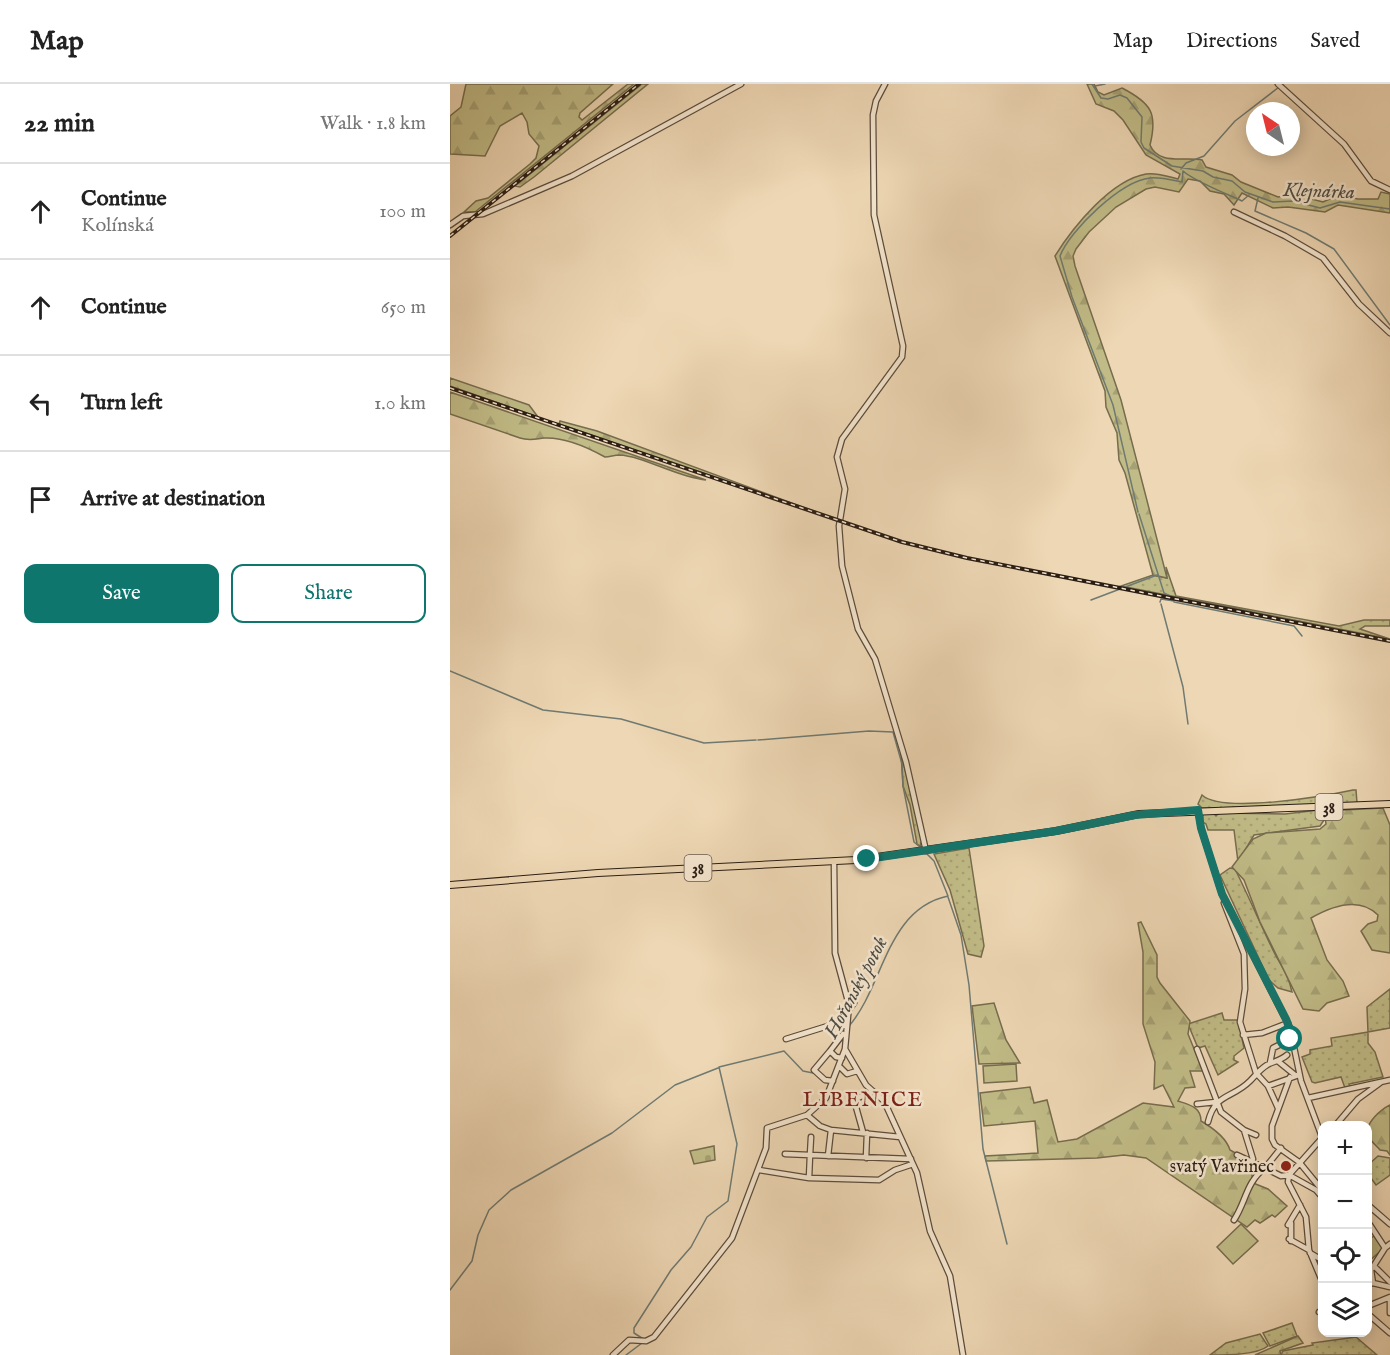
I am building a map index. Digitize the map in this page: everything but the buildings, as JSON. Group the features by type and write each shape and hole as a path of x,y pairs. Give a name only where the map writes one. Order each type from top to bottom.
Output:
{"main road":[{"name":"38","path":"450,885 627,871 834,861 926,851 1062,830 1135,815 1198,810 1258,811 1390,804"}],"street":[{"path":"450,225 463,216 483,214 572,176 741,84"},
{"path":"885,84 876,101 873,115 874,215 903,346 902,357 842,439 837,450 837,463 845,489 839,534 851,606 858,629 874,659 883,684 906,762 926,851"},
{"path":"1280,86 1344,144 1371,181 1390,190"},
{"path":"1234,212 1285,236 1323,258 1359,304 1390,333"},
{"path":"1198,810 1201,828 1222,894 1238,931 1288,1023 1293,1038 1295,1076 1278,1108 1271,1131 1273,1143 1301,1163 1318,1188"},
{"path":"924,841 929,847 944,848"},
{"path":"909,853 922,848 924,841"},
{"path":"833,1081 825,1080 814,1071 842,1038 848,1010 848,997 835,953 834,861"},
{"path":"1238,931 1246,971 1240,1022 1256,1072 1268,1086 1278,1108"},
{"path":"1243,1035 1262,1033 1288,1023"},
{"path":"786,1039 825,1026 845,1028"},
{"path":"613,1355 629,1340 645,1341 657,1334 728,1245 759,1170 766,1148 767,1128 807,1114 826,1098 845,1049 845,1028"},
{"path":"1270,1063 1273,1048 1293,1038"},
{"path":"845,1049 857,1071 872,1091 884,1100 912,1161 930,1231 950,1276 963,1355"},
{"path":"1197,1049 1216,1102 1224,1117 1256,1135"},
{"path":"830,1051 836,1057 842,1058"},
{"path":"1197,1104 1216,1102 1250,1082 1256,1072 1270,1063 1279,1062 1287,1055"},
{"path":"1279,1062 1295,1076 1308,1098 1318,1125"},
{"path":"839,1066 847,1074 857,1071"},
{"path":"1268,1086 1295,1076"},
{"path":"1308,1098 1390,1080"},
{"path":"1339,1121 1358,1099 1382,1082"},
{"path":"866,1158 865,1133 854,1100 872,1091"},
{"path":"1208,1122 1216,1102"},
{"path":"807,1114 820,1126 831,1130 900,1137"},
{"path":"828,1156 831,1130"},
{"path":"1244,1130 1253,1159 1251,1162"},
{"path":"1247,1138 1250,1132"},
{"path":"809,1178 811,1137"},
{"path":"1318,1144 1289,1175 1288,1182 1306,1216 1310,1251 1318,1270"},
{"path":"1234,1220 1245,1200 1248,1185 1281,1148"},
{"path":"785,1154 912,1161"},
{"path":"1237,1155 1281,1176 1289,1175 1318,1189"},
{"path":"1272,1160 1277,1173"},
{"path":"759,1170 809,1178 879,1180 912,1161"},
{"path":"1300,1205 1289,1223 1290,1240 1318,1256"},
{"path":"1372,1209 1390,1224"},
{"path":"1370,1283 1371,1270 1388,1248 1372,1227"},
{"path":"1314,1261 1318,1259"},
{"path":"1374,1266 1390,1282"},
{"path":"1372,1284 1390,1287"},
{"path":"1372,1305 1390,1298 1390,1313"},
{"path":"1372,1317 1390,1333"}],"green space":[{"path":"466,84 613,84 580,113 579,117 582,120 628,84 634,84 475,212 464,212 476,201 488,198 530,164 536,158 539,146 529,134 527,122 522,113 500,126 485,156 450,154 450,116 461,107"},
{"path":"642,84 648,84 534,177 520,187 515,186"},
{"path":"1087,84 1094,84 1098,92 1104,95 1122,88 1146,104 1150,110 1153,125 1150,145 1160,156 1202,160 1206,167 1232,175 1241,182 1278,197 1296,195 1323,202 1339,195 1358,199 1378,199 1381,192 1390,194 1390,213 1338,205 1325,212 1288,207 1273,208 1242,193 1234,205 1224,194 1210,191 1200,181 1188,179 1179,192 1155,187 1146,189 1116,207 1089,232 1076,249 1073,256 1075,266 1121,400 1167,578 1153,575 1125,473 1119,460 1117,433 1106,407 1105,391 1055,256 1082,219 1120,185 1146,174 1158,174 1178,179 1180,174 1146,155 1123,120 1114,111 1096,104"},
{"path":"450,378 529,405 538,417 450,386"},
{"path":"450,392 706,480 683,475 629,456 605,457 560,439 523,439 450,414"},
{"path":"560,421 597,431 835,519 559,424"},
{"path":"1166,567 1176,596 1339,626 1364,620 1390,620 1390,626 1365,626 1360,629 1390,639 1121,586 1153,575 1167,578"},
{"path":"901,753 922,840 920,846 917,844 910,805 903,786"},
{"path":"1356,790 1357,803 1215,808 1202,808 1198,804 1202,795 1230,803 1251,803 1298,799"},
{"path":"1383,808 1390,825 1390,953 1372,950 1361,931 1368,924 1377,921 1378,915 1371,909 1354,904 1345,905 1311,918 1327,960 1343,981 1349,996 1327,1003 1319,1011 1303,1009 1260,922 1244,880 1232,867 1253,839 1266,833 1320,829 1326,824 1324,811"},
{"path":"1319,810 1323,812 1324,820 1320,826 1254,835 1238,862 1234,830 1208,830 1203,822 1203,814 1213,813 1216,816 1219,813 1285,814"},
{"path":"969,848 984,946 981,957 968,954 950,890 934,854"},
{"path":"1230,868 1235,869 1286,973 1292,992 1278,988 1269,980 1220,875"},
{"path":"1141,922 1157,955 1157,977 1190,1021 1188,1034 1203,1071 1190,1071 1195,1087 1185,1088 1178,1101 1191,1105 1201,1116 1201,1121 1222,1137 1230,1150 1255,1164 1251,1168 1253,1183 1268,1189 1287,1206 1275,1217 1272,1215 1260,1223 1255,1220 1247,1227 1146,1158 1124,1155 1097,1158 986,1161 985,1156 1038,1153 1035,1121 984,1126 980,1093 1030,1087 1034,1103 1047,1100 1058,1142 1077,1139 1143,1103 1174,1107 1163,1085 1154,1089 1155,1062 1143,1024 1143,952 1138,923"},
{"path":"1390,989 1390,1028 1368,1032 1367,1007"},
{"path":"994,1003 1006,1040 1020,1063 979,1064 972,1006"},
{"path":"1222,1013 1224,1020 1238,1020 1244,1048 1234,1056 1234,1060 1238,1062 1218,1075 1205,1046 1198,1048 1188,1024"},
{"path":"1368,1032 1368,1043 1375,1052 1383,1077 1349,1084 1350,1087 1345,1088 1341,1077 1312,1082 1302,1057 1310,1054 1310,1050 1332,1046 1331,1038"},
{"path":"1016,1064 1017,1081 984,1083 983,1066"},
{"path":"1390,1105 1390,1155 1387,1151 1380,1150 1372,1142 1371,1121"},
{"path":"714,1146 715,1160 694,1164 690,1151"},
{"path":"1378,1156 1390,1158 1390,1175 1376,1185 1372,1180 1372,1161"},
{"path":"1241,1224 1258,1241 1233,1264 1217,1247"},
{"path":"1377,1234 1384,1248 1372,1258 1372,1237"},
{"path":"1292,1323 1297,1336 1270,1346 1263,1333"},
{"path":"1260,1334 1268,1346 1263,1349 1241,1354 1210,1355 1226,1343"},
{"path":"1298,1336 1303,1343 1280,1351 1281,1355 1255,1355"},
{"path":"1356,1337 1377,1355 1281,1355 1283,1351 1313,1345 1312,1343"}],"waterway":[{"name":"Klejnárka","path":"1092,84 1101,98 1108,99 1120,95 1127,98 1142,117 1141,142 1144,148 1172,166 1203,171 1213,177 1232,181 1245,192 1273,202 1293,201 1320,208 1340,202 1390,209"},
{"path":"1095,86 1105,84"},
{"path":"1181,169 1186,163 1204,156 1235,121 1283,84"},
{"path":"1183,171 1242,201 1249,195"},
{"path":"1138,512 1113,405 1072,297 1060,256 1074,233 1111,197 1138,181 1150,178 1182,182 1183,171"},
{"path":"1258,198 1255,211 1306,233 1334,249 1390,325"},
{"path":"1139,514 1164,593 1174,598"},
{"path":"1091,600 1157,575"},
{"path":"1160,602 1161,599 1174,601"},
{"path":"1174,602 1294,626 1302,636"},
{"path":"1161,604 1183,687 1188,724"},
{"name":"Hořanský potok","path":"450,671 543,710 621,719 704,743 756,740"},
{"name":"Hořanský potok","path":"758,740 869,731 893,732 902,764 903,786 914,842 920,847"},
{"name":"Hořanský potok","path":"849,1026 871,991 888,951 911,916 927,904 948,896 934,861 927,854"},
{"path":"948,897 961,935 969,985 983,1149 1007,1244"},
{"name":"Hořanský potok","path":"645,1340 634,1333 634,1328 671,1270 691,1247 707,1217 728,1201 737,1144 719,1067 784,1051 803,1071 813,1073"},
{"path":"450,1290 472,1261 478,1235 489,1210 511,1190 612,1133 675,1085 718,1068"},
{"name":"Hořanský potok","path":"626,1355 642,1343"}],"railway":[{"path":"450,236 639,84"},
{"path":"450,388 902,542 967,558 1390,641"}],"place":[{"name":"svatý Vavřinec","path":"1286,1166"}],"district":[{"name":"LIBENICE","path":"863,1099"}],"route":[{"path":"867,859 1056,831 1135,815 1198,810 1201,828 1222,894 1286,1019 1293,1038 1290,1039"}]}
